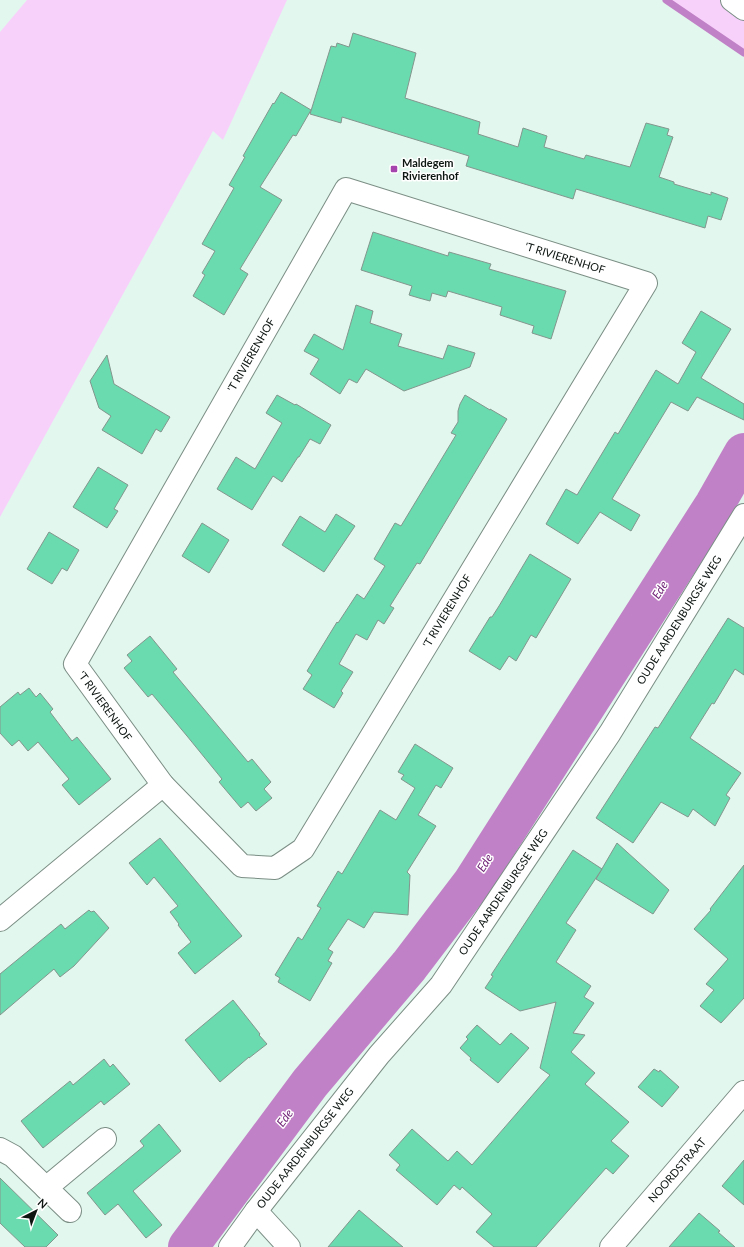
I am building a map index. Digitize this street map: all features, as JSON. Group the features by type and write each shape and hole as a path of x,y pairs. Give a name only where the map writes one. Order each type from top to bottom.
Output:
{"street":[{"path":"732,0 744,9"},
{"name":"'T RIVIERENHOF","path":"346,189 646,283 302,849 275,868 242,866 163,785 75,664 346,189"},
{"name":"OUDE AARDENBURGSE WEG","path":"230,1247 256,1211 379,1055 441,985 610,733 744,514"},
{"path":"0,920 163,785"},
{"name":"NOORDSTRAAT","path":"611,1247 744,1092"},
{"path":"46,1188 105,1139"},
{"path":"0,1149 14,1156 70,1211"},
{"path":"256,1211 289,1247"}],"shaded area":[{"path":"27,0 287,0 223,140 213,131 0,517 0,32"},
{"path":"666,0 744,0 744,53"}],"building":[{"path":"353,33 416,53 405,98 480,122 478,134 518,147 523,128 547,136 544,147 584,159 586,155 630,167 646,123 669,129 667,135 673,137 659,177 674,182 674,184 711,195 711,192 728,198 721,220 708,216 705,228 576,189 573,199 466,166 469,156 342,117 341,123 310,114 331,46 336,47 337,43 349,47"},
{"path":"281,92 311,110 296,136 293,135 260,187 282,200 240,269 248,274 224,315 193,296 205,275 202,273 215,251 202,244 234,188 229,185 245,157 243,156 273,103 274,104"},
{"path":"373,232 448,256 449,252 491,264 489,269 566,291 551,339 532,333 534,326 500,315 502,307 448,291 446,297 432,293 430,301 409,295 412,286 361,270"},
{"path":"356,305 373,311 370,323 402,334 398,346 443,359 448,345 475,353 470,367 404,391 366,369 357,383 349,379 340,394 310,374 319,359 304,351 314,334 343,350"},
{"path":"701,311 731,329 701,378 744,404 744,420 697,397 688,411 671,402 612,499 640,515 631,531 600,512 578,544 546,524 566,489 577,495 615,432 618,434 656,370 678,384 696,352 682,343"},
{"path":"107,355 114,384 170,417 161,432 156,429 142,454 102,430 111,416 99,408 90,381"},
{"path":"277,395 295,405 296,404 331,425 320,444 310,439 282,482 273,476 252,510 217,489 236,457 255,469 282,423 266,413"},
{"path":"465,395 507,419 420,564 417,563 390,606 394,608 384,624 378,620 367,640 356,634 339,664 353,672 341,691 343,693 334,708 303,689 312,675 307,671 337,622 338,623 357,594 364,599 385,566 374,559 395,523 401,526 456,435 451,433 458,422 458,411"},
{"path":"98,467 128,485 114,509 118,511 107,528 73,507"},
{"path":"336,514 355,526 324,572 282,545 300,516 325,532"},
{"path":"202,523 229,540 209,573 182,556"},
{"path":"49,532 79,550 67,571 62,568 52,584 27,569"},
{"path":"530,554 571,579 536,638 531,635 516,661 509,656 500,670 469,651 490,617 492,617 499,606"},
{"path":"728,618 744,628 744,675 735,669 714,704 712,703 690,738 741,773 726,795 730,798 715,826 693,809 688,817 661,802 633,843 596,818 655,727 658,728"},
{"path":"150,636 177,669 173,672 248,762 252,759 271,782 264,789 272,798 256,811 248,802 241,808 219,782 222,779 152,694 148,697 124,668 132,661 127,655"},
{"path":"29,688 36,697 40,693 53,709 50,712 72,741 77,737 111,779 79,805 62,785 69,779 38,742 28,751 19,740 12,746 0,733 0,707 18,692 20,695"},
{"path":"415,744 453,768 441,788 436,785 418,815 436,826 407,872 410,875 408,915 374,912 364,928 348,919 328,949 333,952 328,961 332,963 310,1001 278,982 280,978 275,975 298,937 302,940 321,908 317,906 338,871 342,874 380,810 396,820 415,788 401,779 404,775 398,772"},
{"path":"160,838 242,936 195,974 178,953 191,942 170,912 178,906 154,877 147,885 129,863"},
{"path":"617,843 669,890 653,914 596,879"},
{"path":"573,850 602,869 566,923 576,930 556,962 591,986 584,997 594,1003 573,1033 585,1035 571,1052 595,1073 585,1084 629,1122 611,1141 629,1156 613,1174 606,1168 536,1247 494,1247 476,1232 492,1214 462,1187 460,1190 454,1185 437,1205 396,1170 400,1165 389,1155 412,1129 448,1161 457,1151 472,1165 550,1075 540,1068 556,1002 520,1011 485,988 493,976 491,975"},
{"path":"744,865 744,998 721,1023 700,1006 714,990 706,984 728,959 694,929 711,910 710,909"},
{"path":"89,910 91,912 94,911 109,928 74,966 60,977 54,969 0,1015 0,974 61,924 65,929"},
{"path":"233,1000 267,1044 249,1057 220,1082 185,1040"},
{"path":"477,1025 500,1045 511,1033 529,1048 498,1083 470,1060 471,1058 460,1048 468,1039 466,1037"},
{"path":"104,1059 110,1067 113,1064 130,1084 104,1105 101,1101 43,1148 21,1121 70,1081 73,1085"},
{"path":"654,1069 659,1072 660,1070 679,1087 662,1107 638,1087"},
{"path":"159,1124 181,1151 133,1191 162,1225 146,1238 118,1204 105,1215 87,1193 144,1146 140,1141"},
{"path":"744,1160 744,1205 722,1186"},
{"path":"0,1178 58,1235 46,1247 25,1247 0,1223"},
{"path":"359,1210 403,1247 328,1247"},
{"path":"699,1213 720,1231 718,1232 735,1247 669,1247"}],"waterway":[{"path":"666,0 744,53"},
{"name":"Ede","path":"188,1247 310,1083 409,966 473,882 715,504 744,453"}],"place":[{"name":"Maldegem Rivierenhof","path":"394,169"}]}
